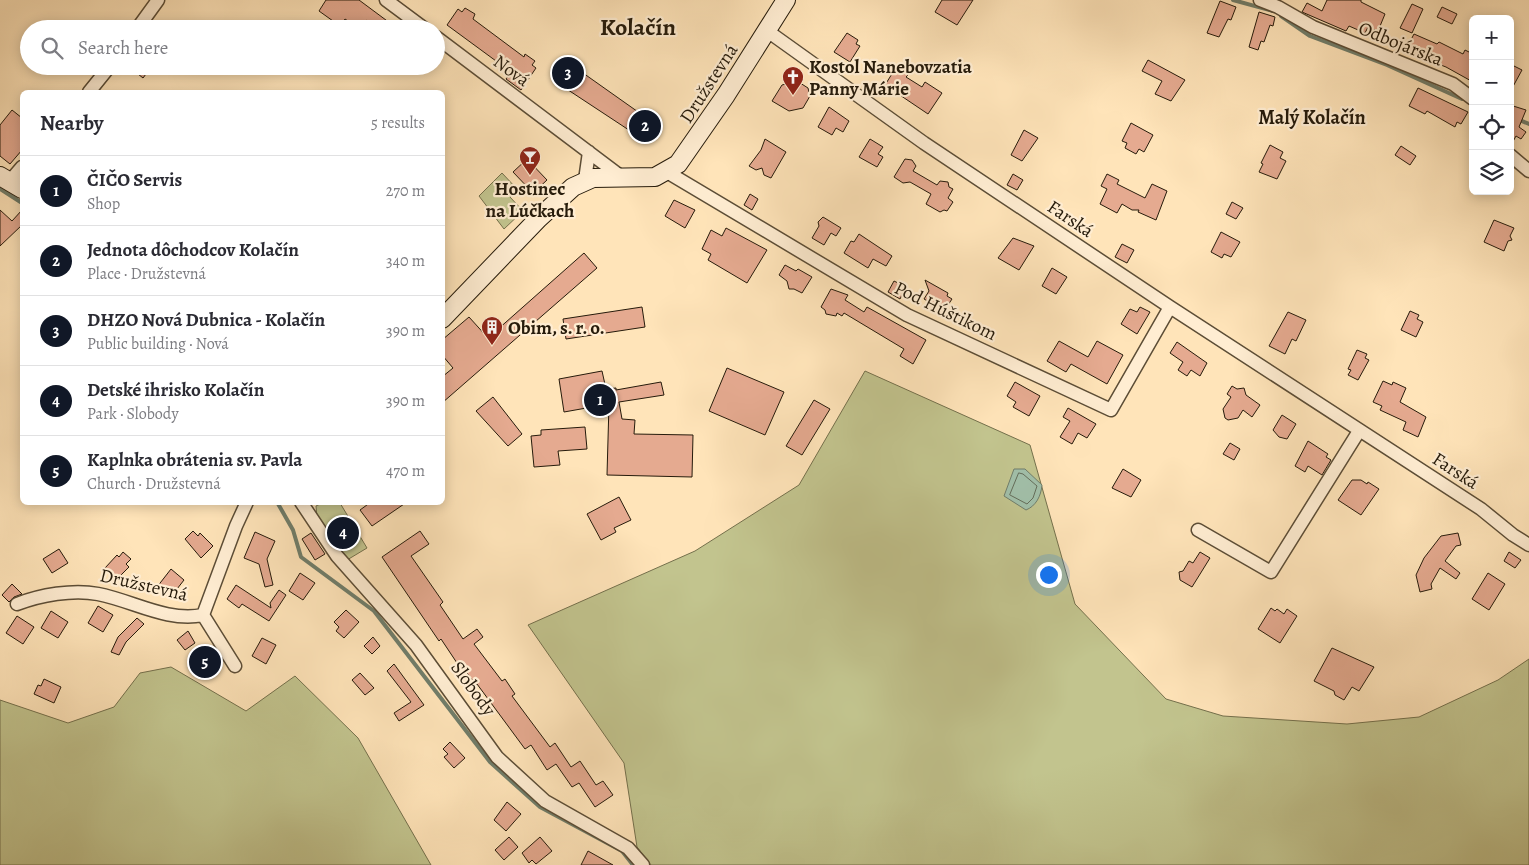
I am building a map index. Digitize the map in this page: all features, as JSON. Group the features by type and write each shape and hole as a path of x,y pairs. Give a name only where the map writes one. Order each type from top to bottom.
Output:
{"street":[{"path":"144,20 158,0"},
{"path":"386,0 413,20"},
{"name":"Družstevná","path":"445,316 539,218 572,187 585,180 601,177 648,178 667,172 687,154 786,0"},
{"name":"Odbojárska","path":"1260,0 1278,7 1313,27 1453,84 1469,96"},
{"name":"Farská","path":"766,30 924,143 1170,307 1481,509 1513,535 1529,545"},
{"name":"Nová","path":"445,44 623,178"},
{"path":"91,90 103,75"},
{"path":"585,180 589,152"},
{"path":"1514,158 1529,170"},
{"path":"11,182 20,170"},
{"name":"Pod Húštikom","path":"667,172 907,315 1111,410 1170,307"},
{"path":"1198,530 1272,572 1359,431"},
{"name":"Družstevná","path":"203,615 246,505"},
{"name":"Slobody","path":"303,505 336,556 416,645 497,757 545,800 628,848 644,865"},
{"name":"Družstevná","path":"18,604 34,598 84,592 172,616 190,617 203,615"},
{"name":"Družstevná","path":"203,615 235,666"}],"green space":[{"path":"502,173 517,189 510,197 523,211 504,229 479,196"},
{"path":"865,371 1030,445 1075,604 1166,699 1223,716 1347,724 1419,717 1498,680 1529,659 1529,865 651,865 637,847 624,763 528,625 695,551 799,485"},
{"path":"341,505 367,548 347,560 317,518 316,506"},
{"path":"171,667 246,711 295,676 358,738 431,865 0,865 0,700 68,723 114,707 140,673"}],"water":[{"path":"1014,469 1025,469 1042,485 1037,500 1033,506 1026,510 1004,496"}],"building":[{"path":"326,0 359,0 386,20 332,20 319,11"},
{"path":"942,0 973,0 957,25 935,12"},
{"path":"1327,0 1361,0 1361,2 1385,14 1378,31 1368,27 1365,33 1349,26 1346,31 1302,12 1307,3 1322,11"},
{"path":"1220,1 1236,7 1231,20 1228,19 1219,37 1207,33"},
{"path":"1412,4 1423,9 1412,33 1400,28"},
{"path":"1442,7 1457,14 1452,24 1437,17"},
{"path":"465,8 475,14 473,19 524,57 525,54 535,61 532,65 536,68 521,90 506,79 511,72 447,25 458,9 462,12"},
{"path":"1259,12 1275,17 1273,26 1270,25 1264,42 1261,41 1258,50 1249,47"},
{"path":"847,33 858,40 856,44 860,46 850,62 834,52"},
{"path":"1414,34 1437,44 1439,42 1463,54 1465,50 1469,52 1469,80 1446,67 1405,51"},
{"path":"570,56 583,66 581,69 583,73 641,114 643,111 655,119 641,138 553,80"},
{"path":"1148,60 1185,80 1171,101 1155,94 1162,81 1142,71"},
{"path":"1514,66 1522,70 1514,85"},
{"path":"900,68 909,74 906,77 922,87 925,82 942,93 928,114 885,85 895,69 898,71"},
{"name":"Kostol Nanebovzatia Panny Márie","path":"797,81 808,88 810,96 803,108 789,111 772,101 782,85"},
{"path":"1418,88 1468,112 1461,124 1457,122 1455,127 1427,111 1425,114 1409,106"},
{"path":"1514,106 1526,110 1519,127 1526,132 1521,139 1516,136 1514,140"},
{"path":"829,107 849,121 843,132 836,128 832,135 818,127"},
{"path":"12,110 20,116 20,152 10,164 0,156 0,125"},
{"path":"1131,123 1153,135 1144,152 1139,149 1136,154 1125,148 1127,143 1122,141"},
{"path":"1024,130 1038,138 1022,161 1011,155"},
{"path":"765,139 786,152 771,178 764,175 762,168 756,170 749,166 761,150"},
{"path":"870,139 883,147 878,154 883,157 877,167 859,157"},
{"path":"1270,145 1283,152 1280,158 1286,161 1277,179 1259,172 1263,164 1261,163"},
{"path":"1401,146 1416,156 1410,165 1395,155"},
{"name":"Hostinec na Lúčkach","path":"527,159 547,180 533,193 513,172"},
{"path":"905,159 912,160 916,166 913,171 937,185 940,181 948,182 949,187 953,189 948,198 953,202 947,211 940,212 926,204 931,194 910,182 903,183 894,177"},
{"path":"1013,174 1023,180 1017,190 1007,185"},
{"path":"1107,174 1119,180 1117,184 1145,198 1152,184 1167,191 1156,220 1138,212 1139,210 1132,210 1122,204 1117,213 1100,204 1107,189 1101,186"},
{"path":"750,194 758,199 752,210 744,205"},
{"path":"674,200 695,210 685,228 665,216"},
{"path":"1232,202 1243,208 1236,219 1226,214"},
{"path":"0,210 12,221 20,212 20,227 0,246"},
{"path":"823,217 841,228 836,236 831,233 824,245 812,238 819,226 818,222"},
{"path":"1494,220 1514,228 1510,236 1512,240 1508,241 1504,251 1484,242"},
{"path":"726,228 767,250 747,283 708,260 711,254 702,249 711,230 722,236"},
{"path":"1221,232 1240,242 1231,257 1224,254 1222,258 1211,252"},
{"path":"859,234 892,256 886,266 873,259 868,268 844,253 851,241 854,242"},
{"path":"1013,238 1034,246 1019,270 998,258"},
{"path":"1122,244 1134,250 1127,263 1115,257"},
{"path":"584,253 597,268 445,400 445,375 453,368 445,359 445,337 469,317 488,338"},
{"path":"785,265 796,271 798,269 812,277 802,293 789,289 787,281 779,275"},
{"path":"1052,268 1067,277 1056,294 1042,286"},
{"path":"925,280 948,293 947,296 952,299 946,308 941,305 940,308 924,299 929,291"},
{"path":"894,281 906,287 900,299 888,292"},
{"path":"831,289 848,295 845,300 864,312 867,307 926,340 913,364 900,356 904,349 844,313 842,316 837,313 836,316 826,314 825,310 821,307"},
{"path":"642,307 645,327 566,339 563,319"},
{"path":"1140,307 1150,312 1137,334 1121,324 1130,309 1137,312"},
{"path":"1410,311 1419,315 1417,319 1423,322 1416,337 1401,330"},
{"path":"1288,312 1306,320 1296,341 1292,339 1285,354 1269,346"},
{"path":"1059,341 1088,357 1097,341 1123,355 1107,384 1071,364 1066,372 1047,361"},
{"path":"1177,342 1207,363 1200,376 1191,370 1187,376 1178,370 1183,362 1170,353"},
{"path":"1357,350 1367,354 1365,358 1369,360 1358,380 1348,375 1351,370 1348,369"},
{"path":"727,368 784,392 765,435 709,411"},
{"path":"602,371 606,389 616,388 616,390 661,382 664,395 619,402 622,419 635,420 634,434 693,435 692,477 607,475 609,404 564,412 559,379"},
{"path":"1383,381 1392,385 1393,382 1406,388 1400,402 1426,417 1418,437 1403,430 1406,422 1380,410 1382,406 1373,402"},
{"path":"1015,382 1040,396 1029,416 1013,407 1016,402 1007,396"},
{"path":"1232,386 1237,389 1244,388 1246,395 1260,405 1252,417 1243,410 1238,418 1228,420 1225,418 1223,409 1231,397 1227,394"},
{"path":"493,397 522,434 508,446 476,411"},
{"path":"814,400 830,409 802,455 786,446"},
{"path":"1068,408 1096,424 1087,438 1078,433 1072,444 1060,437 1070,421 1063,417"},
{"path":"1282,415 1296,424 1287,439 1279,437 1273,430"},
{"path":"585,427 587,449 558,451 560,465 534,467 531,436 541,435 541,430"},
{"path":"1308,441 1328,454 1326,457 1331,460 1322,475 1308,466 1305,472 1295,466"},
{"path":"1230,443 1240,449 1234,460 1223,454"},
{"path":"1123,469 1141,480 1131,497 1112,488"},
{"path":"1352,480 1361,480 1367,484 1368,482 1379,489 1361,515 1338,500"},
{"path":"619,497 631,520 614,528 616,532 601,540 587,514"},
{"path":"367,505 403,505 372,526 360,510"},
{"path":"193,531 198,536 200,533 213,546 201,558 185,539"},
{"path":"420,531 429,544 411,556 443,602 440,605 463,639 477,629 483,637 474,644 502,681 505,679 515,694 512,696 550,747 555,743 571,767 580,761 596,785 603,781 613,795 595,807 579,783 572,787 556,764 547,770 531,745 525,749 477,684 459,662 457,663 441,639 439,641 382,557"},
{"path":"255,532 275,541 267,559 273,585 265,587 259,564 244,558"},
{"path":"311,533 325,554 315,560 302,539"},
{"path":"1458,533 1461,545 1456,546 1445,561 1460,573 1456,579 1440,568 1431,584 1432,589 1420,592 1416,575 1424,558 1441,536"},
{"path":"59,549 68,563 52,573 43,559"},
{"path":"123,552 131,559 126,564 129,567 116,580 105,568 117,555 119,557"},
{"path":"1200,552 1210,558 1192,587 1180,580 1179,572 1183,571 1189,561 1193,563"},
{"path":"1509,552 1521,560 1515,568 1504,561"},
{"path":"171,569 184,580 170,598 157,587"},
{"path":"300,573 315,583 303,600 289,591"},
{"path":"1488,573 1505,584 1489,610 1472,599"},
{"path":"12,584 22,594 14,597 9,602 2,595"},
{"path":"236,585 271,608 270,603 279,590 286,595 269,621 242,604 239,608 227,599"},
{"path":"98,606 113,615 103,632 88,623"},
{"path":"1271,608 1275,611 1277,609 1284,614 1287,609 1297,616 1280,643 1258,629"},
{"path":"346,610 359,622 344,638 336,631 339,627 334,622"},
{"path":"51,611 68,622 58,638 41,628"},
{"path":"17,616 34,627 23,644 6,633"},
{"path":"137,618 144,624 126,642 119,655 111,652 118,637"},
{"path":"188,631 195,643 185,650 177,640"},
{"path":"373,637 380,646 372,654 364,646"},
{"path":"262,638 276,645 266,664 252,656"},
{"path":"1332,648 1374,667 1359,691 1352,687 1344,700 1335,695 1334,691 1314,681"},
{"path":"394,664 424,705 399,721 394,713 411,702 387,671"},
{"path":"360,673 374,688 365,695 352,680"},
{"path":"44,679 61,687 54,703 34,694 38,685 41,686"},
{"path":"450,742 465,758 454,768 444,757 448,754 443,749"},
{"path":"507,802 521,814 506,831 494,820"},
{"path":"509,837 518,847 504,860 495,850"},
{"path":"540,837 552,851 536,864 532,860 529,863 522,853"},
{"path":"588,851 613,865 581,865"}],"waterway":[{"path":"1233,0 1273,11"},
{"path":"1281,16 1310,36 1387,65 1462,99"},
{"path":"1517,119 1529,124"},
{"path":"0,189 20,202"},
{"path":"279,505 293,530 301,557 374,611 490,762 540,807 622,851 633,865"}],"place":[{"name":"DHZO Nová Dubnica - Kolačín","path":"568,73"},
{"name":"Kostol Nanebovzatia Panny Márie","path":"793,96"},
{"name":"Jednota dôchodcov Kolačín","path":"645,126"},
{"name":"Hostinec na Lúčkach","path":"530,176"},
{"name":"Obim, s. r. o.","path":"492,346"},
{"name":"ČIČO Servis","path":"600,400"},
{"name":"Detské ihrisko Kolačín","path":"343,533"},
{"name":"Kaplnka obrátenia sv. Pavla","path":"205,662"}],"district":[{"name":"Kolačín","path":"638,27"},
{"name":"Malý Kolačín","path":"1312,117"}]}
